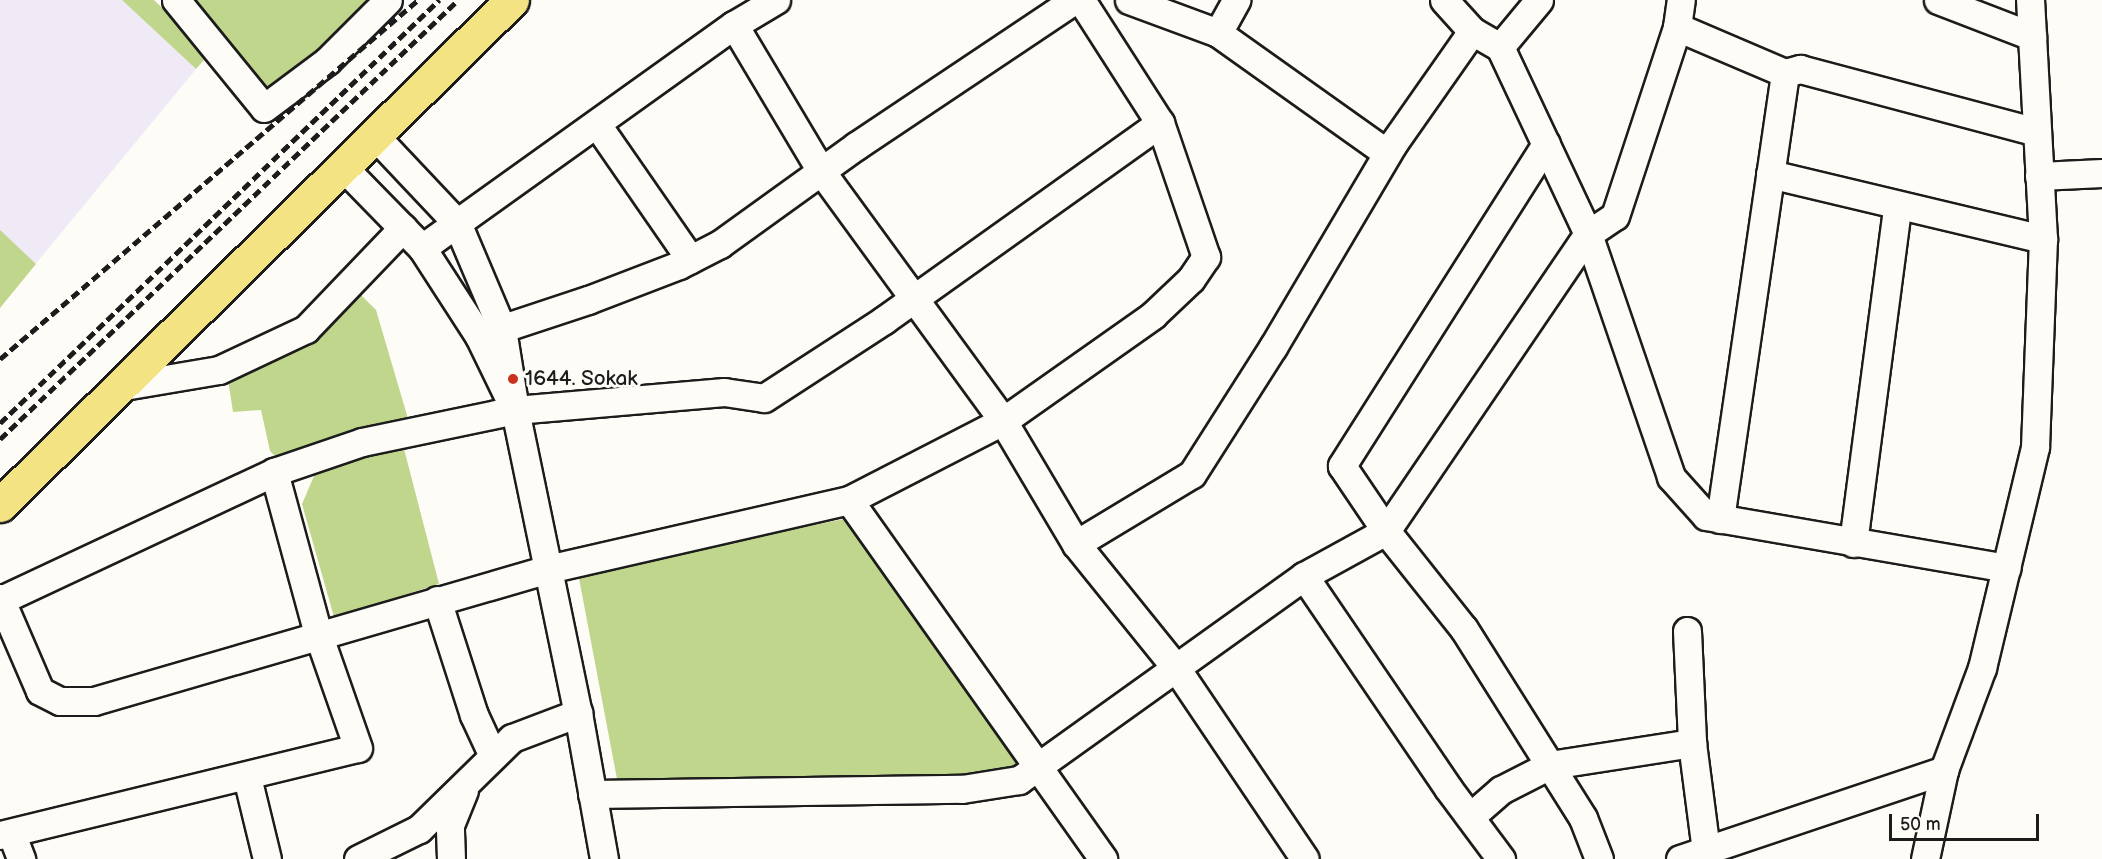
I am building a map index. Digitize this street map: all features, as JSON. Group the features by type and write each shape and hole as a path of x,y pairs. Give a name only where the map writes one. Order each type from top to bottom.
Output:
{"main road":[{"path":"0,505 124,386 512,0"}],"street":[{"path":"176,0 264,108 327,61 388,0"},
{"path":"422,248 598,126 734,25 776,0"},
{"path":"490,332 588,300 690,260 720,244 821,171 1074,0"},
{"path":"1081,0 1160,123 1206,257 1191,279 1153,315 1003,422 849,500 548,569 318,634 94,702 60,701 40,691 0,599 274,472 362,442 515,410 724,392 764,398 911,300 1160,123"},
{"path":"1129,0 1218,33 1387,153"},
{"path":"1218,33 1236,0"},
{"path":"1444,0 1472,31 1500,47 1588,234 1671,477 1706,516 2007,568"},
{"path":"1500,47 1539,0"},
{"path":"592,794 962,789 1019,780 1304,576 1386,531 1588,234 1615,216 1677,27 1681,0"},
{"path":"1938,0 2032,36"},
{"path":"1925,859 1944,770 1982,668 2035,447 2043,239 2030,0"},
{"path":"734,25 821,171 911,300 1003,422 1076,544 1176,668 1305,859"},
{"path":"1677,27 1785,73 1800,69 2036,132"},
{"path":"1076,544 1192,474 1273,347 1387,153 1472,31"},
{"path":"1720,519 1785,73"},
{"path":"598,126 690,260"},
{"path":"375,136 457,223 515,410 578,713 604,859"},
{"path":"1546,144 1342,466 1386,531 1464,629 1583,818 1599,859"},
{"path":"343,167 422,248 490,332"},
{"path":"2039,176 2102,173"},
{"path":"1770,174 1897,207 2043,239"},
{"path":"1853,543 1897,207"},
{"path":"124,386 219,370 306,329 403,228"},
{"path":"11,843 358,748 318,634 274,472"},
{"path":"849,500 1036,768 1103,859"},
{"path":"1304,576 1501,859"},
{"path":"437,600 474,716 493,756"},
{"path":"1687,632 1692,743 1707,856"},
{"path":"374,856 418,829 512,738 578,713"},
{"path":"1470,817 1501,790 1550,765 1692,743"},
{"path":"1680,859 1707,856 1944,770"},
{"path":"247,777 267,859"},
{"path":"451,859 450,825 469,779"}],"shaded area":[{"path":"0,0 122,0 196,69 0,307"}],"green space":[{"path":"122,0 154,0 200,44 204,60 196,69"},
{"path":"195,0 372,0 277,92 259,88"},
{"path":"0,230 36,264 0,308"},
{"path":"355,289 376,310 409,422 278,459 270,451 261,410 233,412 227,373"},
{"path":"403,445 439,584 334,617 302,504 317,469"},
{"path":"854,517 1020,756 1011,770 975,777 617,779 578,573"}],"railway":[{"path":"0,359 418,0"},
{"path":"0,423 439,0"},
{"path":"0,439 458,0"}],"place":[{"name":"1644. Sokak","path":"513,379"}]}
